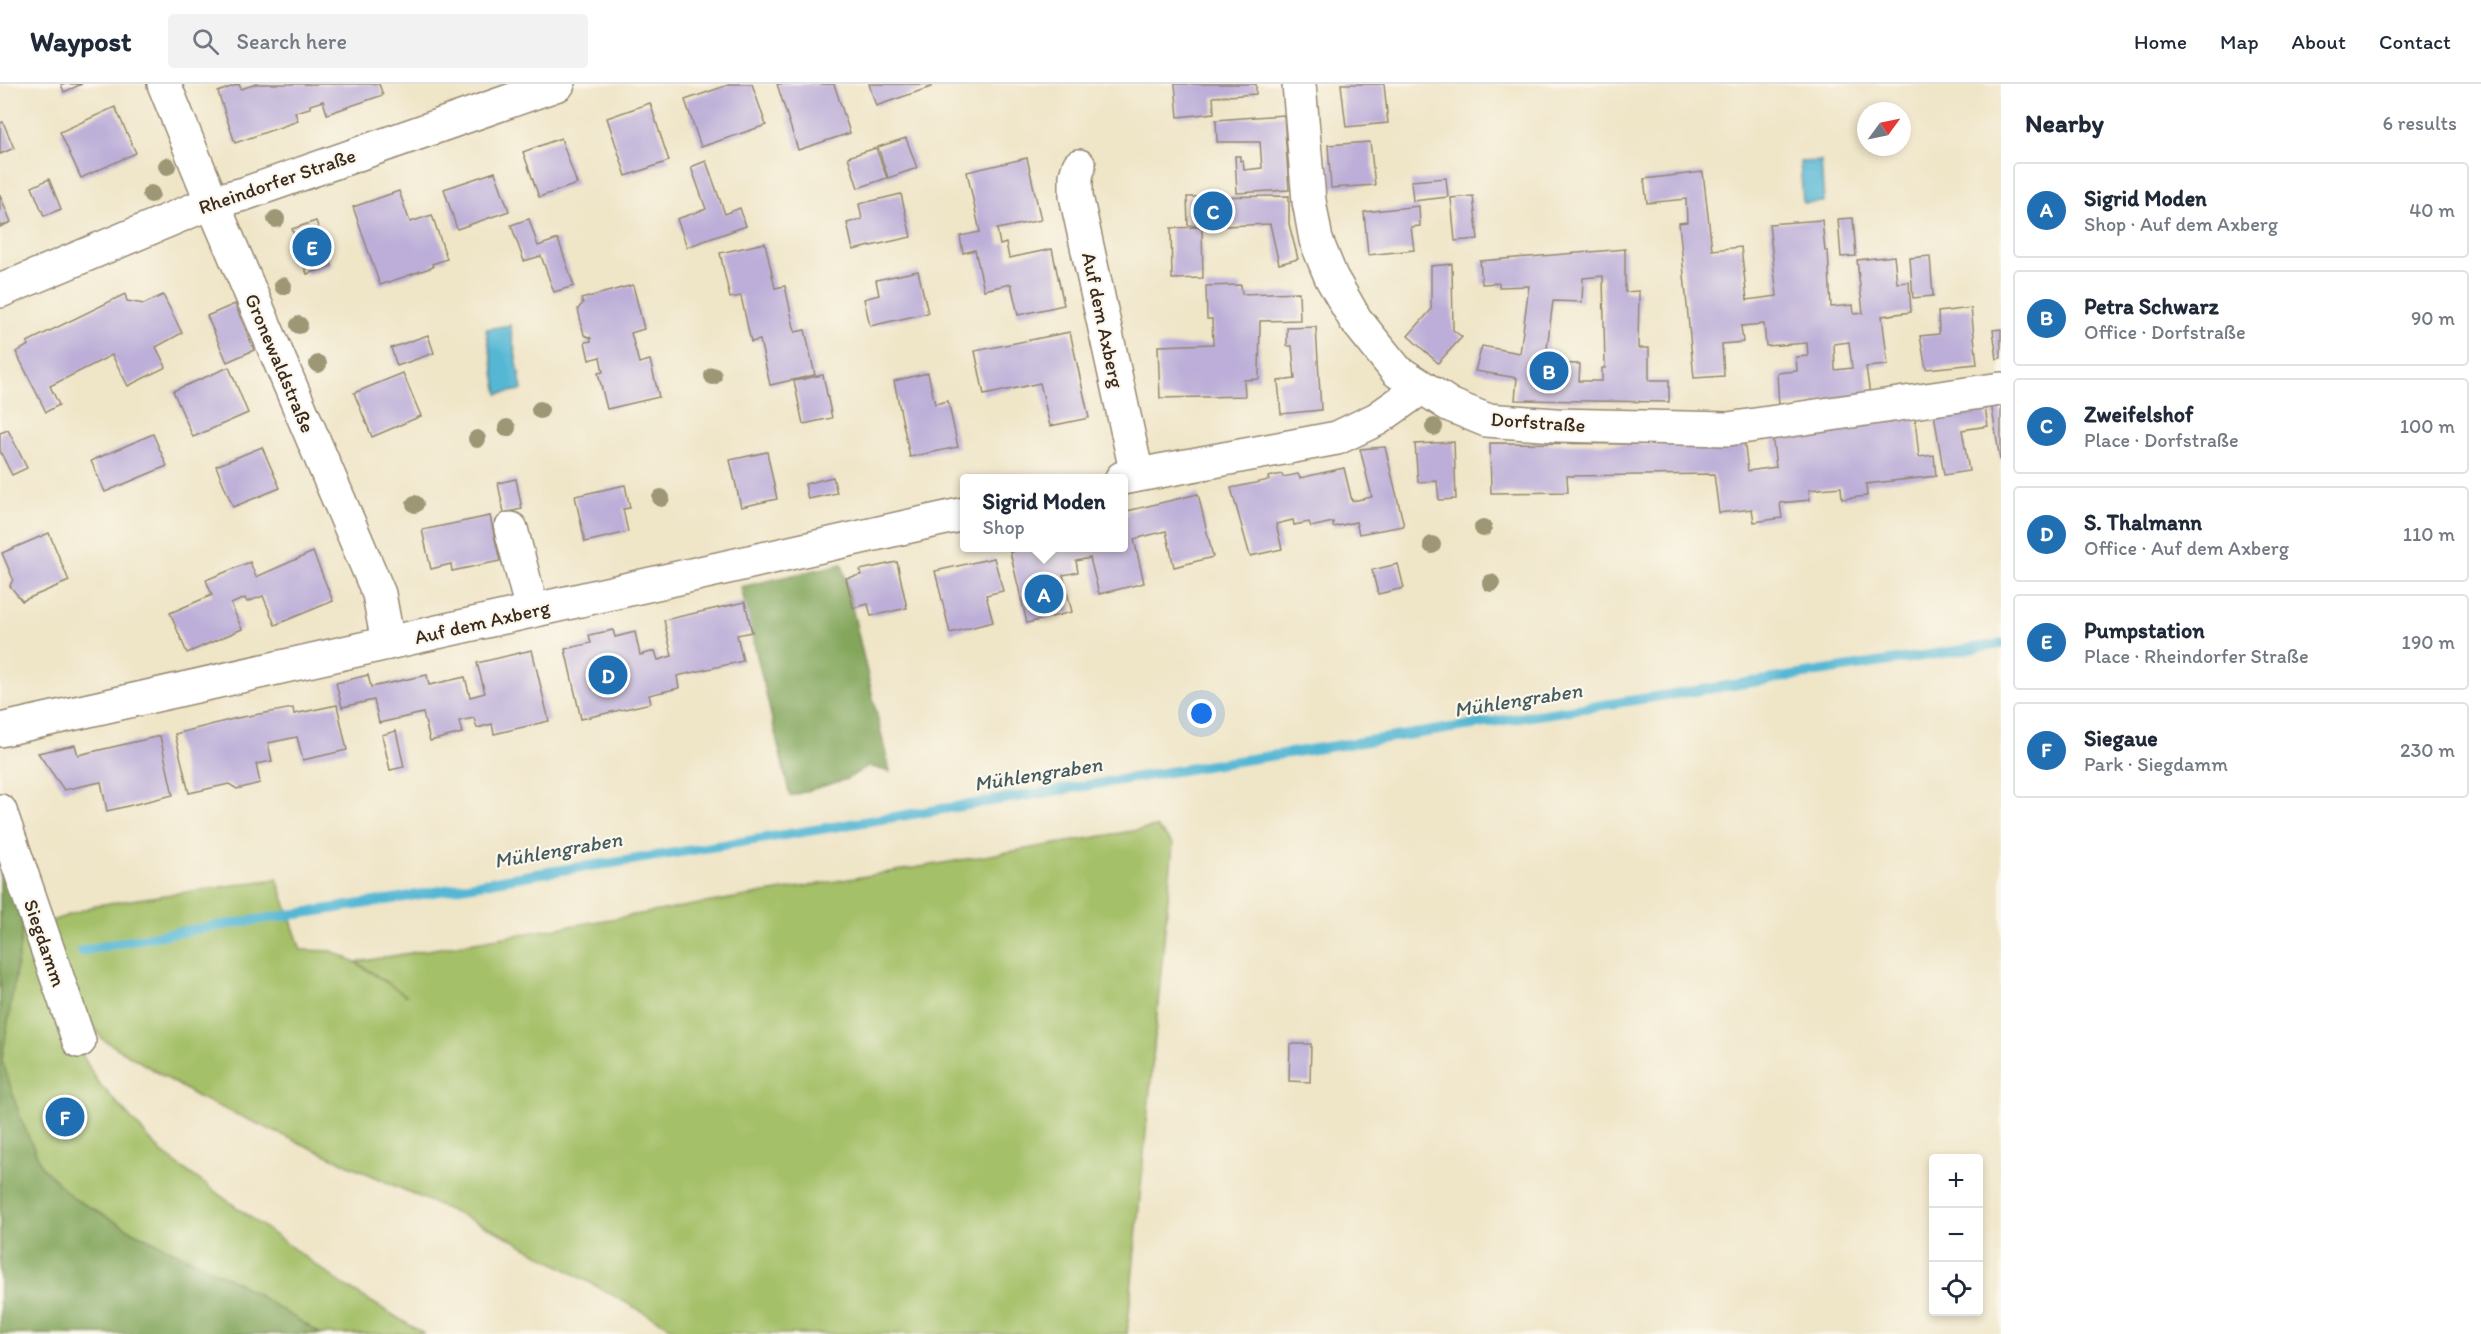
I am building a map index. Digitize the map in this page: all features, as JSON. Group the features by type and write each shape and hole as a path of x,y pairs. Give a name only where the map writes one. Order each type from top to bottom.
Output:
{"street":[{"name":"Gronewaldstraße","path":"164,84 212,202 380,594 388,643"},
{"name":"Rheindorfer Straße","path":"0,291 212,202 244,194 558,84"},
{"name":"Dorfstraße","path":"1299,84 1309,201 1316,240 1331,277 1355,319 1397,371 1450,405 1486,420 1556,425 1728,429 2001,389"},
{"name":"Auf dem Axberg","path":"1080,166 1076,176 1076,196 1129,477 1337,438 1377,419 1421,388"},
{"name":"Auf dem Axberg","path":"0,730 960,515"},
{"path":"511,529 532,610"},
{"name":"Siegdamm","path":"0,811 79,1041"}],"green space":[{"path":"842,564 890,772 868,766 847,779 790,796 741,587"},
{"path":"1156,827 1173,844 1127,1334 683,1334 502,1234 198,1097 102,1039 72,995 49,922 97,905 277,879 301,950 332,951 355,962 407,996 357,962"},
{"path":"0,853 23,926 2,1060 20,1117 42,1167 73,1198 130,1230 235,1281 321,1334 0,1334"},
{"path":"0,912 32,914 62,1019 97,1081 162,1153 342,1284 424,1334 0,1334"}],"water":[{"path":"1821,161 1824,202 1803,203 1800,162"},
{"path":"510,325 522,390 498,394 486,329"}],"building":[{"path":"61,84 82,84 64,92"},
{"path":"239,84 241,89 256,84 379,84 383,95 327,114 323,101 310,105 310,108 295,112 298,121 235,143 218,92"},
{"path":"731,84 752,84 766,125 701,147 685,100"},
{"path":"777,84 834,84 850,133 798,150"},
{"path":"869,84 930,84 931,87 876,106"},
{"path":"1175,84 1256,84 1256,94 1213,97 1214,113 1178,117"},
{"path":"1341,84 1384,84 1388,123 1346,127"},
{"path":"650,103 669,161 626,176 607,118"},
{"path":"115,107 136,153 81,178 60,132"},
{"path":"1284,115 1289,190 1237,193 1235,156 1240,156 1240,161 1243,160 1244,170 1262,168 1260,142 1217,142 1216,120"},
{"path":"3,122 14,148 0,154 0,123"},
{"path":"561,138 577,184 539,197 523,152"},
{"path":"906,138 917,168 888,178 878,147"},
{"path":"1370,142 1375,185 1331,188 1328,145"},
{"path":"876,148 887,178 858,188 848,157"},
{"path":"1027,158 1041,220 997,229 1000,245 1006,243 1009,258 1052,249 1064,305 1018,315 1011,284 984,290 975,250 963,253 960,236 980,232 967,172"},
{"path":"706,161 725,214 740,208 746,226 687,247 677,219 706,209 691,167"},
{"path":"495,172 509,211 457,229 444,189"},
{"path":"1703,172 1712,250 1741,247 1747,300 1777,296 1769,224 1822,220 1825,251 1828,251 1831,307 1853,305 1854,314 1863,313 1857,260 1894,256 1897,283 1909,282 1911,312 1882,316 1888,365 1866,367 1870,395 1779,407 1777,373 1797,371 1796,357 1808,356 1807,343 1766,346 1764,324 1741,326 1743,342 1722,344 1724,376 1694,378 1679,223 1687,222 1686,199 1647,203 1644,179","holes":["1849,342 1852,368 1835,370 1834,344"]},
{"path":"1446,178 1448,197 1413,201 1411,181"},
{"path":"49,179 61,209 44,216 32,187"},
{"path":"399,191 410,222 432,215 447,259 432,264 433,267 380,285 353,207"},
{"path":"901,194 911,237 853,250 847,223 862,219 859,204"},
{"path":"0,195 11,222 0,227"},
{"path":"1289,196 1289,224 1298,259 1279,264 1270,224 1202,227 1188,225 1187,197"},
{"path":"1473,196 1478,239 1455,241 1451,198"},
{"path":"1419,206 1420,226 1411,227 1414,250 1368,255 1364,212"},
{"path":"1853,218 1856,256 1841,257 1838,219"},
{"path":"529,219 538,246 558,239 574,286 554,292 541,256 524,261 511,225"},
{"path":"316,221 332,266 307,274 292,229"},
{"path":"1202,227 1203,278 1172,279 1171,228"},
{"path":"765,243 775,288 785,286 795,332 805,330 815,375 770,385 760,340 751,342 741,296 730,298 720,253"},
{"path":"1625,249 1625,292 1639,291 1638,348 1649,348 1649,380 1669,380 1669,402 1515,400 1517,378 1475,371 1482,346 1520,353 1529,286 1499,287 1499,283 1482,284 1480,261","holes":["1603,276 1605,368 1602,368 1602,381 1579,381 1580,364 1539,363 1540,357 1546,357 1553,301 1582,302 1583,278"]},
{"path":"1930,256 1933,296 1913,298 1910,258"},
{"path":"1452,264 1453,330 1462,337 1438,363 1408,336 1431,310 1431,266"},
{"path":"918,271 928,313 870,326 864,299 879,295 876,280"},
{"path":"633,285 644,329 631,333 639,363 650,360 659,397 607,409 598,373 603,372 600,357 589,360 585,342 591,341 591,338 584,335 578,309 583,303 581,299"},
{"path":"1241,285 1242,294 1299,292 1300,320 1260,321 1259,379 1244,380 1245,396 1160,398 1158,346 1213,344 1212,319 1207,319 1206,286"},
{"path":"125,294 127,301 144,304 163,295 182,333 156,347 166,367 128,386 112,355 50,386 59,405 46,412 16,352 29,345 27,342"},
{"path":"235,304 254,350 227,362 207,316"},
{"path":"1971,308 1977,364 1926,369 1920,336 1939,334 1938,312"},
{"path":"1316,327 1321,410 1281,414 1278,381 1295,379 1292,346 1287,346 1287,328"},
{"path":"2001,329 2001,358 1997,359 1993,330"},
{"path":"1070,332 1089,418 1050,426 1040,383 984,395 975,351"},
{"path":"428,335 434,353 397,366 391,348"},
{"path":"229,367 248,413 193,437 173,391"},
{"path":"403,373 421,416 372,437 354,393"},
{"path":"928,373 935,404 948,401 958,447 910,457 894,381"},
{"path":"823,375 832,418 803,424 794,381"},
{"path":"2001,401 2001,461 2000,461 1991,402"},
{"path":"1985,407 1988,426 1962,430 1969,471 1944,475 1934,414"},
{"path":"1915,418 1919,457 1934,455 1936,476 1866,484 1867,496 1842,499 1841,487 1809,490 1810,500 1780,503 1782,518 1754,522 1752,509 1719,513 1714,474 1567,476 1568,492 1491,493 1490,443 1654,444 1744,439 1748,471 1776,467 1772,434"},
{"path":"8,430 27,468 12,475 0,451 0,433"},
{"path":"153,434 167,466 105,492 91,461"},
{"path":"1454,442 1456,499 1439,500 1437,481 1418,482 1415,444"},
{"path":"262,447 280,488 233,507 216,466"},
{"path":"1385,447 1404,526 1359,534 1356,522 1333,527 1333,522 1311,527 1309,522 1294,525 1293,520 1276,524 1282,549 1250,556 1231,488 1269,480 1268,477 1282,474 1283,477 1298,474 1300,478 1344,468 1352,501 1372,497 1360,449"},
{"path":"767,452 777,499 741,507 730,460"},
{"path":"833,477 837,493 808,499 805,484"},
{"path":"516,479 522,509 504,513 498,483"},
{"path":"625,485 630,508 623,509 628,532 585,542 575,496"},
{"path":"1198,494 1213,557 1174,567 1166,531 1134,539 1144,583 1099,594 1090,558 1076,561 1078,572 1063,575 1072,612 1027,623 1010,552 1128,552 1128,511"},
{"path":"490,516 500,561 452,571 451,564 431,569 422,530"},
{"path":"49,533 69,581 22,601 10,586 13,579 2,553"},
{"path":"313,552 333,601 275,625 263,596 247,602 245,598 231,604 242,629 187,653 170,613 212,595 206,580 250,562 256,577"},
{"path":"994,558 1003,591 986,595 993,622 950,633 935,571"},
{"path":"897,562 907,608 871,616 868,604 853,608 846,578 861,575 860,570"},
{"path":"1398,564 1404,588 1378,594 1372,570"},
{"path":"745,602 752,632 737,635 743,661 677,676 679,688 649,695 651,703 581,719 565,649 591,643 589,635 613,630 615,637 635,632 640,655 655,651 658,660 672,656 664,620"},
{"path":"532,650 549,721 494,734 492,724 477,728 474,718 459,721 462,733 430,741 423,713 379,723 374,700 342,707 336,683 368,675 371,687 427,675 429,685 465,677 470,697 485,693 477,663"},
{"path":"337,705 347,750 303,760 297,737 268,743 272,761 256,764 260,783 237,789 229,784 189,793 175,734 237,718 293,708 294,714"},
{"path":"396,731 404,767 390,770 382,735"},
{"path":"160,736 173,795 107,811 101,782 64,790 38,753 75,745 78,755"},
{"path":"1290,1044 1311,1044 1310,1082 1289,1081"}],"waterway":[{"name":"Mühlengraben","path":"82,951 191,930 1224,763 2001,644"}],"place":[{"name":"Zweifelshof","path":"1213,211"},
{"name":"Pumpstation","path":"312,247"},
{"name":"Petra Schwarz","path":"1549,371"},
{"name":"Sigrid Moden","path":"1044,594"},
{"name":"S. Thalmann","path":"608,675"},
{"name":"Siegaue","path":"65,1117"}]}
